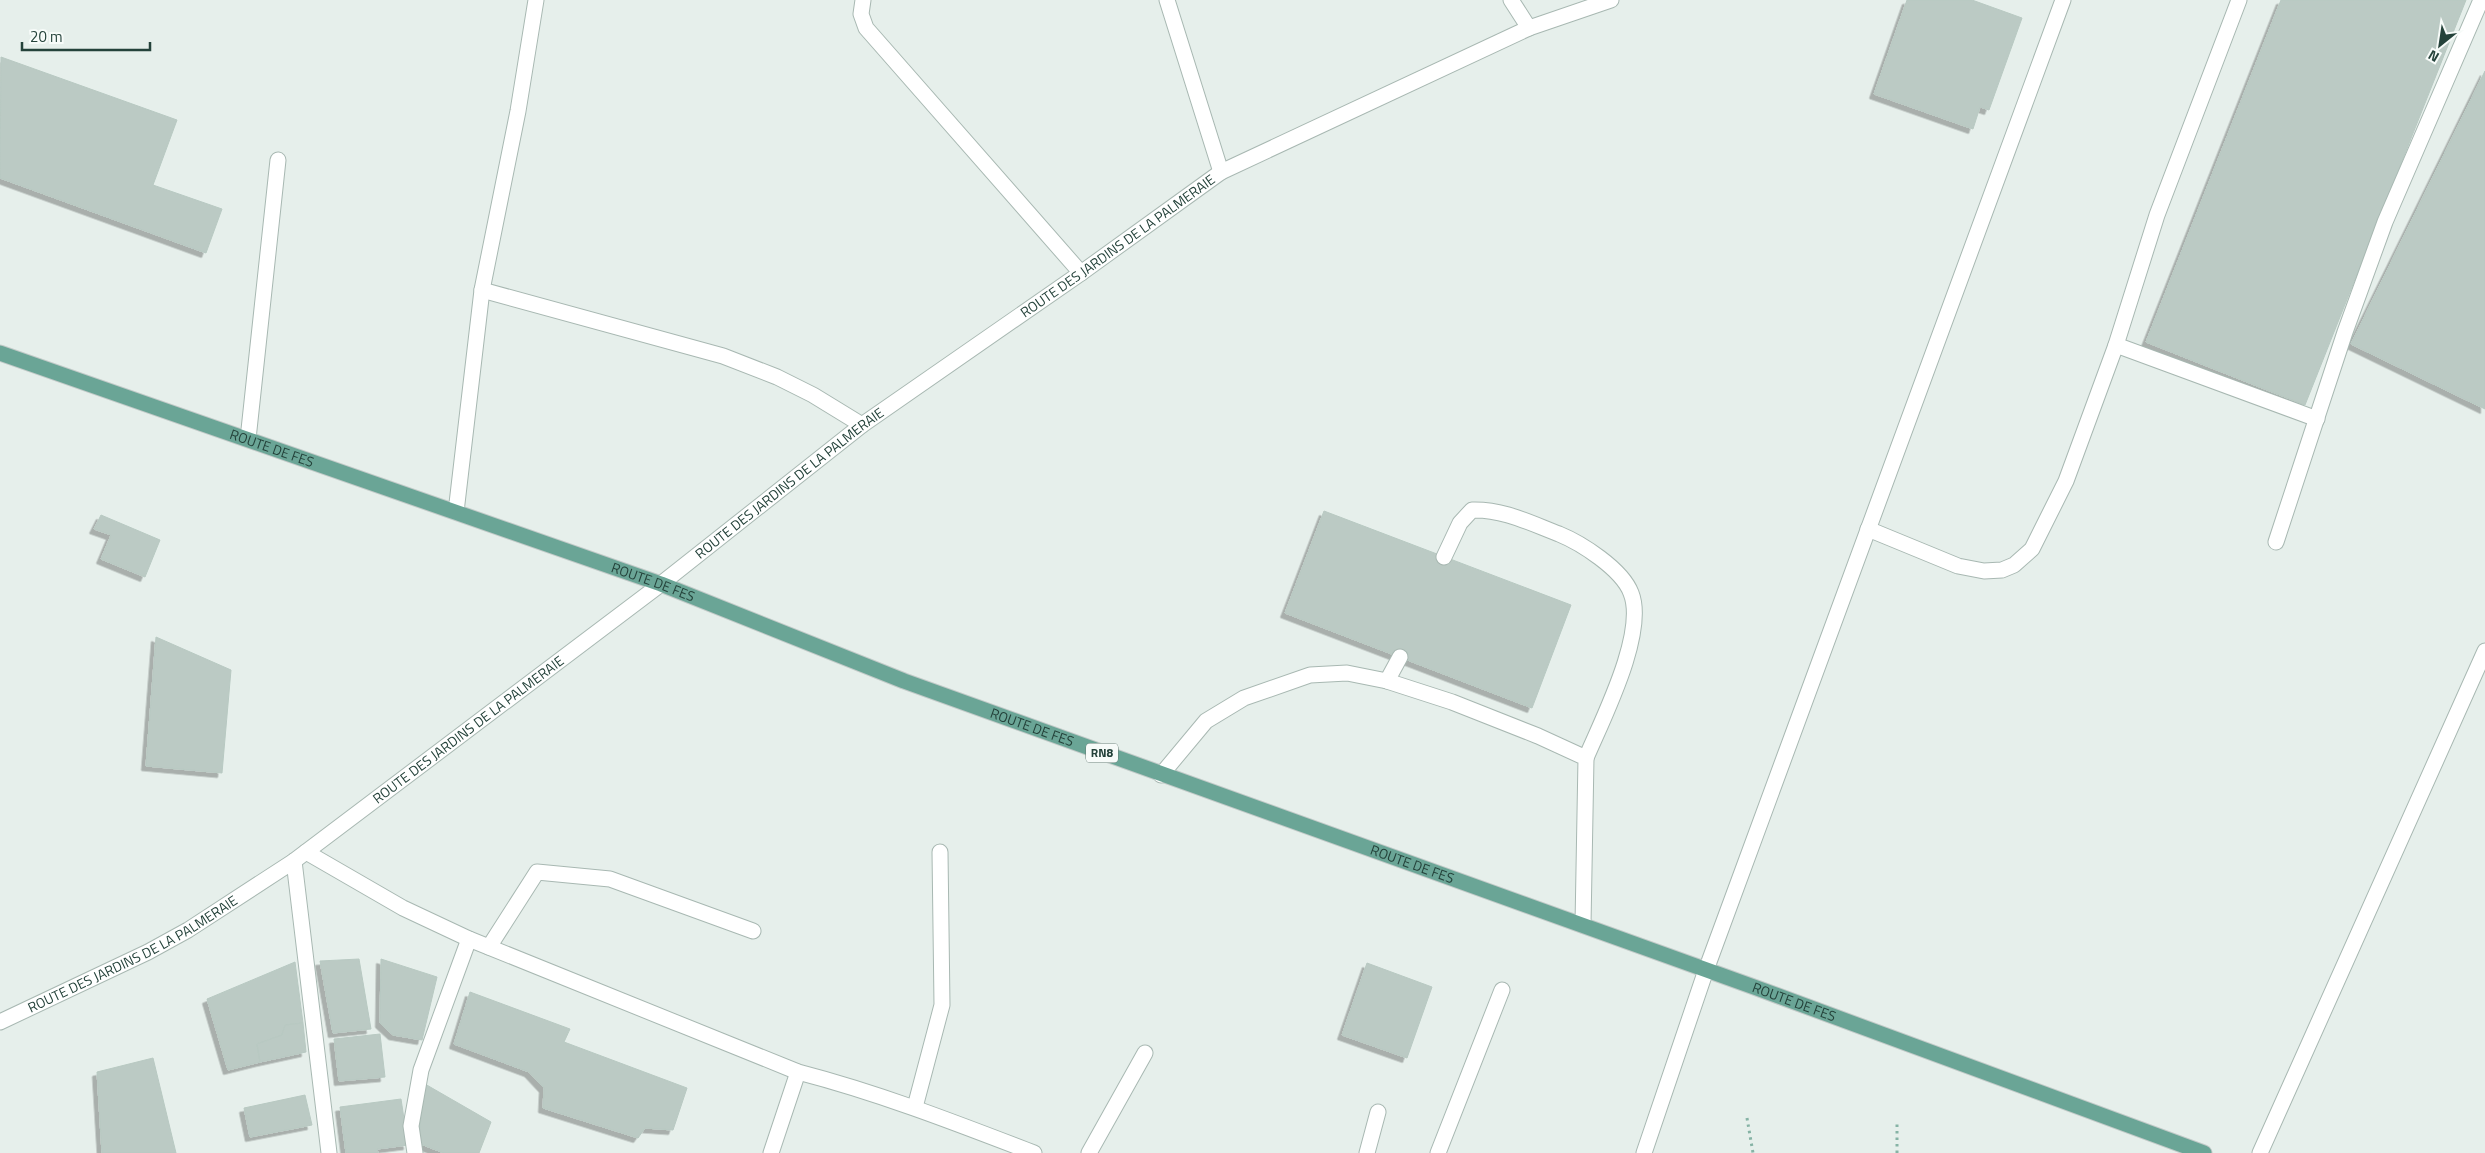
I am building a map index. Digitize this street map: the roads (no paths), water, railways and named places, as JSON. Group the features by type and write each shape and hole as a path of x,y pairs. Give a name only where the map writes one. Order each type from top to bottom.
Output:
{"main road":[{"name":"ROUTE DE FES","path":"0,352 661,584 904,680 1161,775 1583,925 2204,1153"}],"street":[{"path":"456,512 482,290 518,111 536,0"},
{"path":"863,0 861,14 866,28 1081,273"},
{"path":"1167,0 1221,172"},
{"path":"1511,0 1530,28"},
{"name":"ROUTE DES JARDINS DE LA PALMERAIE","path":"0,1022 148,952 188,930 300,856 661,584 862,425 1081,273 1221,172 1530,28 1611,0"},
{"path":"1644,1153 1706,970 2063,0"},
{"path":"1868,529 1958,566 1984,572 2014,565 2032,549 2066,481 2116,345 2157,215 2239,0"},
{"path":"2276,542 2345,332 2385,222 2481,0"},
{"path":"248,439 278,160"},
{"path":"482,290 723,356 777,377 813,395 862,425"},
{"path":"2116,345 2317,419"},
{"path":"1444,557 1460,523 1472,510 1489,510 1512,515 1568,538 1605,562 1619,575 1631,593 1634,616 1631,643 1615,690 1586,758 1583,925"},
{"path":"2260,1153 2485,651"},
{"path":"1387,681 1400,657"},
{"path":"1161,775 1206,721 1244,698 1310,675 1347,673 1387,681 1452,702 1538,736 1586,758"},
{"path":"915,1106 942,1005 940,852"},
{"path":"300,856 469,939 798,1072 850,1085 915,1106 1034,1153"},
{"path":"300,856 329,1153"},
{"path":"489,947 537,872 610,878 753,931"},
{"path":"416,1153 411,1126 420,1070 469,939"},
{"path":"1438,1153 1502,990"},
{"path":"1089,1153 1145,1053"},
{"path":"771,1153 798,1072"},
{"path":"1367,1153 1378,1112"}]}
